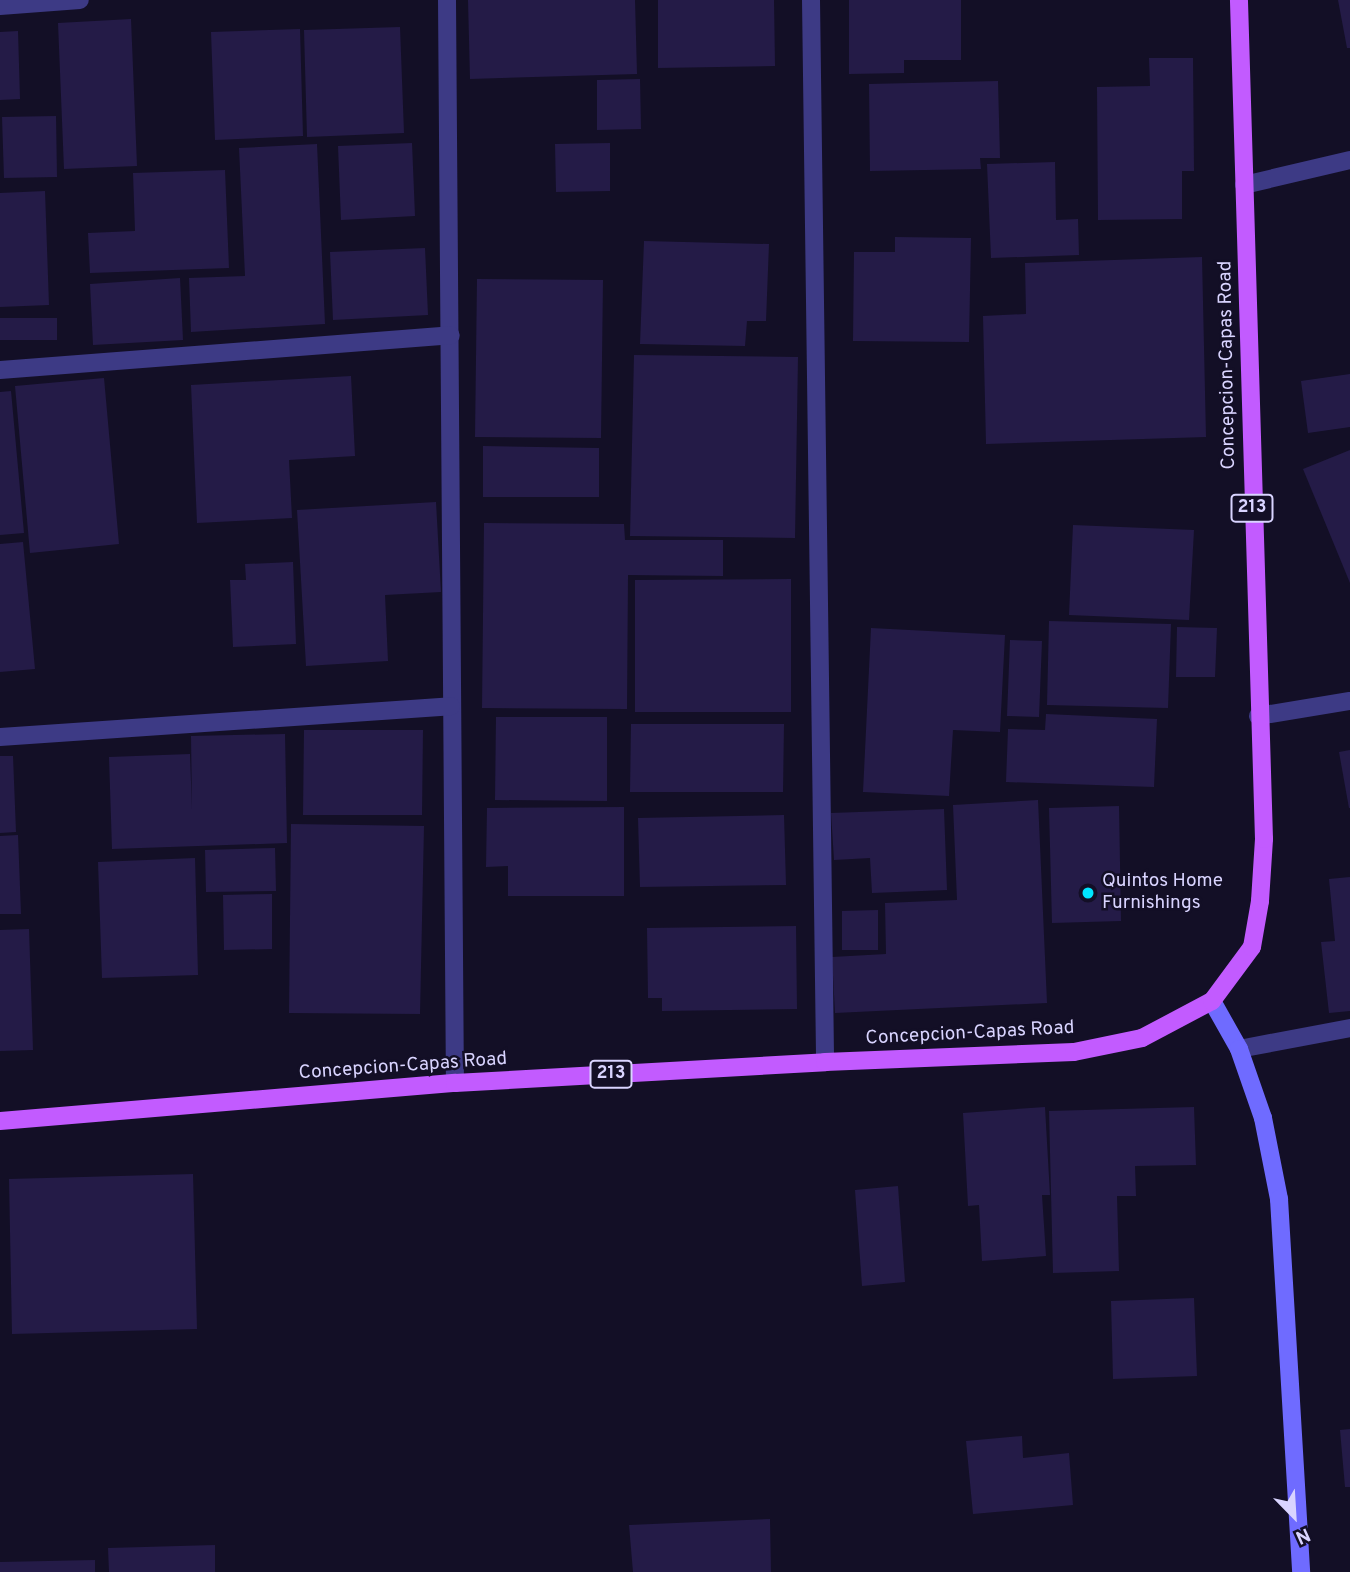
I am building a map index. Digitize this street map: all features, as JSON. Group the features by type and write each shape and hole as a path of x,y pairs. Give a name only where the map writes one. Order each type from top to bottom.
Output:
{"main road":[{"name":"Concepcion-Capas Road","path":"0,1121 455,1083 825,1062 1074,1052 1142,1038 1212,1001 1252,947 1260,901 1264,839 1258,716 1239,0"}],"street":[{"path":"0,6 80,0"},
{"path":"447,0 452,335 451,706 455,1083"},
{"path":"811,0 825,1062"},
{"path":"1244,185 1350,160"},
{"path":"0,370 452,335"},
{"path":"1258,716 1350,701"},
{"path":"0,737 451,706"},
{"path":"1212,1001 1239,1049 1264,1118 1279,1199 1301,1572"},
{"path":"1239,1049 1350,1028"}],"building":[{"path":"468,0 635,0 637,74 470,79"},
{"path":"658,0 774,0 775,66 658,68"},
{"path":"849,0 961,0 961,60 904,60 904,73 849,74"},
{"path":"1338,0 1350,0 1350,48 1347,48"},
{"path":"131,19 137,166 64,169 58,23"},
{"path":"400,27 404,133 307,137 304,30"},
{"path":"300,29 303,136 215,140 211,32"},
{"path":"18,31 20,99 0,100 0,32"},
{"path":"1149,58 1193,58 1194,171 1182,171 1182,219 1098,220 1097,87 1150,86"},
{"path":"640,79 641,129 597,130 597,80"},
{"path":"998,81 1000,158 980,158 981,169 870,171 869,84"},
{"path":"56,116 57,177 4,178 2,117"},
{"path":"412,143 415,216 341,220 338,146"},
{"path":"610,143 610,191 556,192 555,144"},
{"path":"317,144 325,324 191,332 189,278 245,276 239,148"},
{"path":"1055,162 1056,220 1078,219 1079,255 991,258 987,164"},
{"path":"225,170 229,268 90,273 88,233 135,231 133,173"},
{"path":"45,191 49,305 0,307 0,193"},
{"path":"895,237 971,238 969,342 853,341 854,252 895,252"},
{"path":"644,241 769,244 766,321 747,321 745,346 640,344"},
{"path":"425,248 428,315 333,320 330,252"},
{"path":"1202,257 1206,437 986,444 983,316 1026,314 1025,263"},
{"path":"180,278 183,340 93,345 90,284"},
{"path":"477,279 603,280 601,438 475,437"},
{"path":"0,318 57,318 57,340 0,340"},
{"path":"634,355 798,357 795,538 630,536"},
{"path":"1350,374 1350,427 1308,433 1301,381"},
{"path":"351,376 355,456 289,460 292,518 197,523 191,385"},
{"path":"104,378 119,544 30,553 15,386"},
{"path":"11,391 24,533 0,535 0,392"},
{"path":"483,446 599,448 599,497 483,497"},
{"path":"1350,450 1350,583 1303,469"},
{"path":"436,502 441,592 385,595 388,661 306,666 297,510"},
{"path":"484,523 624,524 625,540 723,540 723,576 628,575 627,709 482,708"},
{"path":"1073,525 1194,530 1189,620 1069,615"},
{"path":"23,542 35,669 0,672 0,544"},
{"path":"293,562 296,644 233,647 230,580 246,580 245,564"},
{"path":"791,579 791,712 635,712 635,580"},
{"path":"1049,621 1171,624 1168,708 1047,705"},
{"path":"1177,627 1217,628 1215,677 1176,677"},
{"path":"871,628 1005,635 1000,732 953,730 949,796 863,792"},
{"path":"1010,640 1042,641 1039,717 1007,716"},
{"path":"1046,714 1157,719 1154,787 1006,782 1008,729 1045,730"},
{"path":"496,717 607,717 607,801 495,800"},
{"path":"631,724 784,724 783,792 630,792"},
{"path":"304,730 423,730 422,815 303,815"},
{"path":"285,734 287,843 112,849 109,757 190,754 192,810 191,736"},
{"path":"1350,750 1350,808 1349,808 1339,752"},
{"path":"0,756 13,756 16,832 0,833"},
{"path":"1038,800 1047,1003 835,1013 832,957 886,954 885,903 957,900 953,805"},
{"path":"1119,806 1121,921 1052,923 1049,808"},
{"path":"624,807 624,896 508,896 508,866 486,867 487,808"},
{"path":"944,809 947,890 872,893 870,858 834,860 831,813"},
{"path":"784,815 786,885 640,887 638,818"},
{"path":"291,824 424,826 420,1014 289,1013"},
{"path":"18,835 21,914 0,914 0,836"},
{"path":"275,848 276,891 206,892 205,850"},
{"path":"195,858 198,975 102,978 98,862"},
{"path":"1350,877 1350,1011 1329,1013 1321,942 1335,941 1329,879"},
{"path":"272,894 272,949 224,950 223,895"},
{"path":"878,910 878,950 842,950 842,911"},
{"path":"796,926 797,1009 662,1011 662,998 648,998 647,928"},
{"path":"29,929 33,1050 0,1051 0,930"},
{"path":"1045,1107 1050,1195 1042,1195 1046,1256 982,1261 979,1205 968,1206 963,1113"},
{"path":"1194,1107 1196,1165 1135,1166 1136,1196 1117,1196 1119,1271 1053,1273 1049,1111"},
{"path":"193,1174 197,1329 12,1334 9,1179"},
{"path":"898,1186 905,1282 862,1286 855,1190"},
{"path":"1194,1298 1197,1376 1113,1379 1111,1301"},
{"path":"1350,1429 1350,1487 1345,1487 1340,1430"},
{"path":"1022,1436 1023,1458 1069,1453 1073,1505 973,1514 966,1441"},
{"path":"770,1519 771,1572 633,1572 629,1525"},
{"path":"215,1545 215,1572 109,1572 108,1548"},
{"path":"95,1560 95,1572 0,1572 0,1562"}],"place":[{"name":"Quintos Home Furnishings","path":"1088,893"}]}
